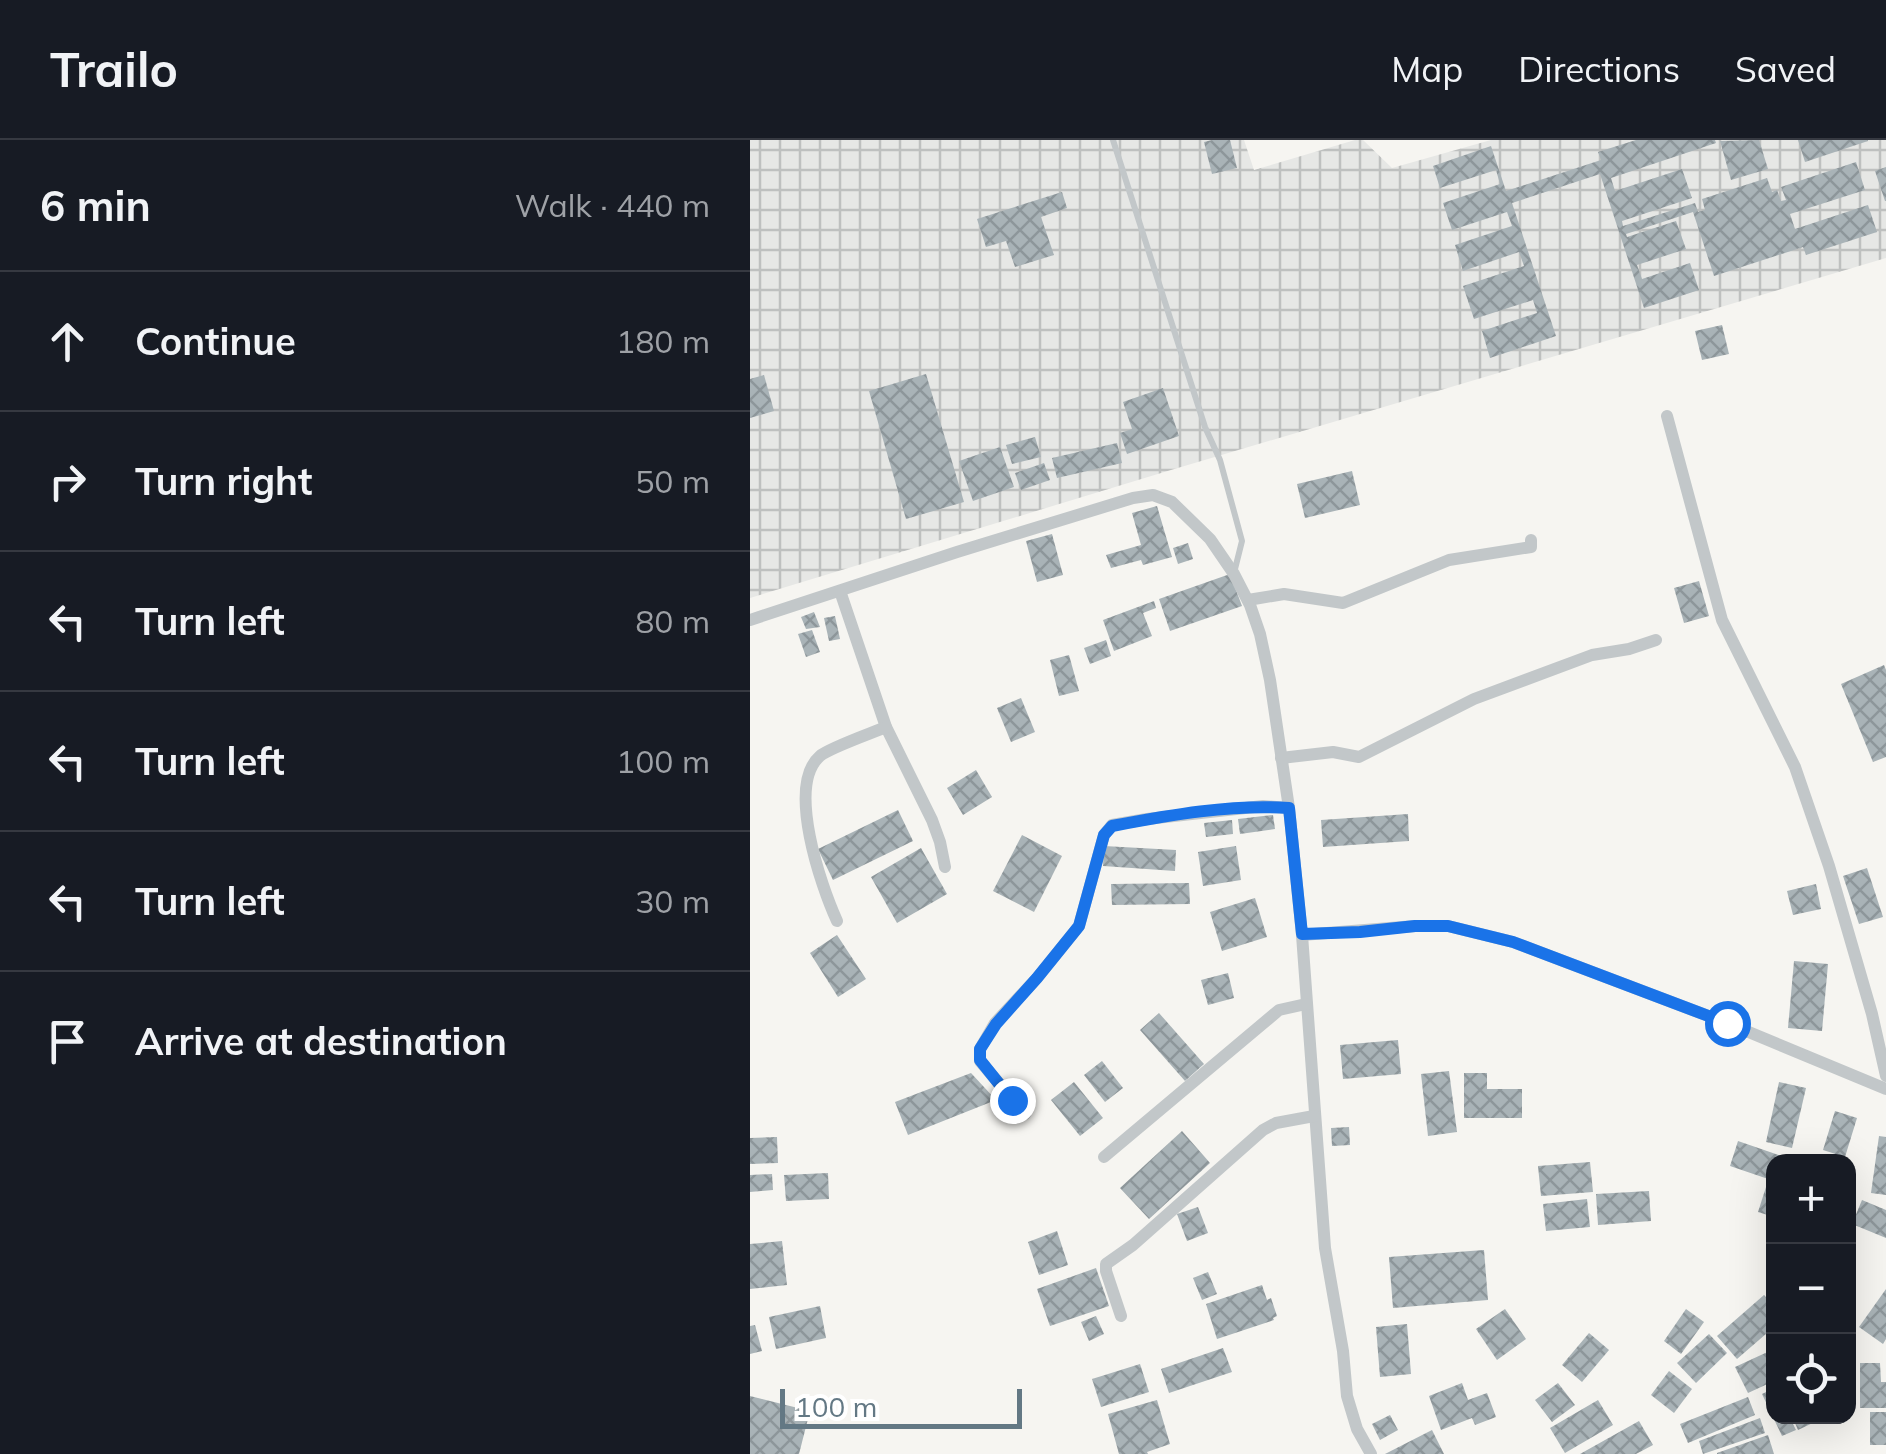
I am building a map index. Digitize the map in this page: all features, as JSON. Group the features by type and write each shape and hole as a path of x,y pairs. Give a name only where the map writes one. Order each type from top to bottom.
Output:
{"street":[{"path":"1667,416 1722,620 1794,767 1829,866 1886,1076"},
{"path":"750,620 1095,508 1153,494 1172,502 1210,539 1248,600 1270,680 1302,934 1325,1248 1347,1396 1371,1454"},
{"path":"1248,600 1284,594 1343,603 1448,560 1531,548 1532,540"},
{"path":"840,591 886,727 932,820 945,867"},
{"path":"1281,758 1332,752 1359,757 1474,698 1592,655 1656,640"},
{"path":"837,921 808,832 805,780 820,756 886,727"},
{"path":"1025,1114 980,1060 980,1049 996,1024 1079,926 1104,835 1112,826 1147,819 1263,806 1289,808"},
{"path":"1302,934 1448,926 1498,937 1727,1023 1886,1090"},
{"path":"1104,1157 1278,1010 1306,1004"},
{"path":"1121,1316 1106,1264 1263,1130 1276,1123 1314,1116"}],"lane":[{"path":"1113,140 1205,427 1220,460 1242,541 1234,574"}],"shaded area":[{"path":"750,140 1244,140 1254,170 1355,140 1363,140 1392,168 1491,140 1886,140 1886,258 750,598"}],"building":[{"path":"1230,140 1237,168 1212,174 1204,142"},
{"path":"1636,140 1716,143 1611,178 1615,191 1682,169 1692,198 1622,221 1623,226 1695,203 1698,212 1705,210 1702,199 1767,178 1772,192 1777,190 1781,201 1786,200 1781,187 1856,162 1865,190 1790,214 1795,229 1868,205 1877,232 1806,255 1803,247 1714,276 1693,212 1626,234 1627,237 1676,221 1686,249 1637,265 1642,279 1690,263 1699,290 1644,308 1600,174 1512,203 1556,336 1490,358 1482,331 1537,313 1533,300 1474,319 1463,286 1524,266 1519,252 1463,271 1455,245 1512,226 1507,212 1452,230 1443,203 1500,184 1496,170 1440,188 1433,166 1491,146 1506,191 1601,160 1598,152"},
{"path":"1759,140 1768,169 1731,180 1720,141"},
{"path":"1798,140 1868,140 1868,141 1805,162"},
{"path":"1886,167 1886,201 1885,201 1875,171"},
{"path":"1062,192 1067,208 1041,217 1054,255 1015,267 1006,241 986,247 977,219"},
{"path":"1722,325 1729,354 1702,360 1695,331"},
{"path":"926,374 964,502 906,519 869,391"},
{"path":"764,375 774,411 750,418 750,379"},
{"path":"1163,388 1179,436 1127,454 1120,433 1132,429 1123,402"},
{"path":"1035,437 1041,457 1012,464 1006,445"},
{"path":"1117,443 1122,463 1057,478 1052,458"},
{"path":"1000,447 1014,487 973,501 959,461"},
{"path":"1044,463 1050,480 1021,490 1015,473"},
{"path":"1352,471 1360,505 1305,518 1297,484"},
{"path":"1157,506 1172,557 1111,568 1106,555 1141,545 1132,513"},
{"path":"1052,534 1063,575 1037,582 1026,541"},
{"path":"1188,543 1193,559 1178,564 1173,548"},
{"path":"1230,574 1242,606 1170,631 1159,599"},
{"path":"1699,581 1709,616 1684,623 1674,588"},
{"path":"1154,601 1156,608 1143,613 1152,636 1114,651 1103,620"},
{"path":"814,612 820,627 806,629 801,617"},
{"path":"835,616 840,639 829,641 824,618"},
{"path":"812,630 820,652 806,657 798,634"},
{"path":"1106,640 1111,656 1090,664 1084,648"},
{"path":"1069,655 1079,691 1059,696 1050,660"},
{"path":"1884,665 1886,757 1873,762 1841,684"},
{"path":"1021,698 1035,732 1011,742 997,708"},
{"path":"976,770 992,797 963,815 947,788"},
{"path":"898,810 913,841 833,880 818,849"},
{"path":"1408,814 1409,841 1323,847 1321,820"},
{"path":"1273,815 1275,829 1240,834 1238,819"},
{"path":"1232,820 1233,834 1206,837 1204,823"},
{"path":"1022,835 1062,856 1034,912 993,891"},
{"path":"1104,846 1176,850 1175,871 1103,866"},
{"path":"1236,846 1241,880 1203,886 1198,852"},
{"path":"921,848 947,894 897,923 871,877"},
{"path":"1867,868 1883,917 1859,924 1843,876"},
{"path":"1189,883 1190,904 1112,905 1111,884"},
{"path":"1816,884 1821,909 1793,915 1787,891"},
{"path":"1255,898 1267,937 1222,951 1210,912"},
{"path":"837,935 866,979 838,997 810,953"},
{"path":"1794,961 1828,964 1822,1031 1788,1028"},
{"path":"1228,973 1234,998 1208,1005 1201,980"},
{"path":"1159,1013 1204,1064 1185,1081 1140,1030"},
{"path":"1398,1040 1401,1074 1343,1079 1340,1045"},
{"path":"1102,1061 1123,1088 1105,1102 1084,1075"},
{"path":"1449,1071 1457,1132 1428,1136 1421,1074"},
{"path":"971,1073 996,1100 908,1135 895,1102"},
{"path":"1464,1073 1487,1073 1487,1089 1522,1089 1522,1118 1464,1118"},
{"path":"1074,1082 1103,1118 1080,1136 1051,1100"},
{"path":"1779,1082 1806,1088 1792,1148 1766,1142"},
{"path":"1835,1111 1857,1118 1846,1154 1823,1150"},
{"path":"1349,1127 1350,1145 1332,1146 1331,1128"},
{"path":"1182,1131 1210,1163 1149,1219 1120,1188"},
{"path":"1879,1136 1886,1137 1886,1195 1871,1193"},
{"path":"777,1137 778,1163 750,1164 750,1138"},
{"path":"1738,1141 1776,1154 1766,1154 1766,1178 1730,1166"},
{"path":"1590,1162 1593,1192 1541,1196 1538,1166"},
{"path":"828,1173 829,1199 786,1201 784,1175"},
{"path":"772,1174 773,1190 750,1192 750,1175"},
{"path":"1766,1187 1766,1214 1758,1212"},
{"path":"1649,1191 1651,1221 1598,1225 1596,1194"},
{"path":"1587,1199 1590,1227 1546,1231 1543,1204"},
{"path":"1862,1200 1886,1210 1886,1238 1856,1226"},
{"path":"1198,1207 1208,1233 1187,1241 1177,1214"},
{"path":"1057,1231 1068,1265 1039,1275 1028,1242"},
{"path":"782,1241 787,1285 750,1289 750,1244"},
{"path":"1484,1250 1488,1300 1393,1308 1389,1257"},
{"path":"1096,1268 1109,1306 1050,1326 1037,1289"},
{"path":"1208,1272 1217,1294 1202,1300 1193,1278"},
{"path":"1262,1285 1267,1300 1271,1298 1277,1316 1274,1320 1217,1339 1206,1304"},
{"path":"1886,1289 1886,1339 1883,1344 1859,1327"},
{"path":"1766,1297 1766,1334 1737,1359 1717,1336"},
{"path":"820,1306 826,1338 776,1349 769,1317"},
{"path":"1505,1309 1526,1339 1497,1360 1476,1329"},
{"path":"1686,1309 1704,1322 1681,1354 1664,1341"},
{"path":"1096,1316 1104,1334 1089,1341 1081,1322"},
{"path":"1407,1324 1411,1374 1380,1377 1376,1327"},
{"path":"755,1325 762,1351 750,1354 750,1326"},
{"path":"1589,1333 1609,1350 1582,1382 1562,1365"},
{"path":"1709,1334 1727,1353 1696,1383 1677,1363"},
{"path":"1223,1348 1232,1372 1169,1393 1161,1369"},
{"path":"1766,1353 1766,1385 1748,1393 1735,1367"},
{"path":"1860,1363 1880,1363 1881,1382 1886,1382 1886,1408 1860,1408"},
{"path":"1140,1364 1149,1392 1101,1407 1092,1379"},
{"path":"1669,1371 1692,1389 1674,1413 1651,1395"},
{"path":"1462,1383 1468,1400 1487,1393 1496,1417 1475,1425 1472,1418 1441,1430 1429,1396"},
{"path":"1558,1383 1575,1405 1552,1422 1535,1400"},
{"path":"750,1396 810,1411 799,1454 750,1454"},
{"path":"1748,1397 1755,1415 1688,1443 1680,1424"},
{"path":"1157,1400 1170,1444 1148,1454 1119,1454 1108,1414"},
{"path":"1598,1400 1613,1425 1565,1453 1550,1428"},
{"path":"1870,1412 1886,1412 1886,1445 1870,1445"},
{"path":"1390,1415 1398,1430 1380,1440 1372,1424"},
{"path":"1760,1418 1765,1433 1703,1454 1699,1441"},
{"path":"1639,1421 1653,1445 1636,1454 1580,1454"},
{"path":"1776,1424 1793,1424 1796,1430 1782,1436"},
{"path":"1432,1430 1444,1454 1385,1454"},
{"path":"1768,1435 1774,1454 1717,1454 1717,1453"}],"route":[{"path":"1012,1100 980,1060 980,1049 996,1024 1079,926 1104,835 1112,826 1204,812 1263,806 1289,808 1302,934 1415,926 1448,926 1482,933 1727,1023"}]}
